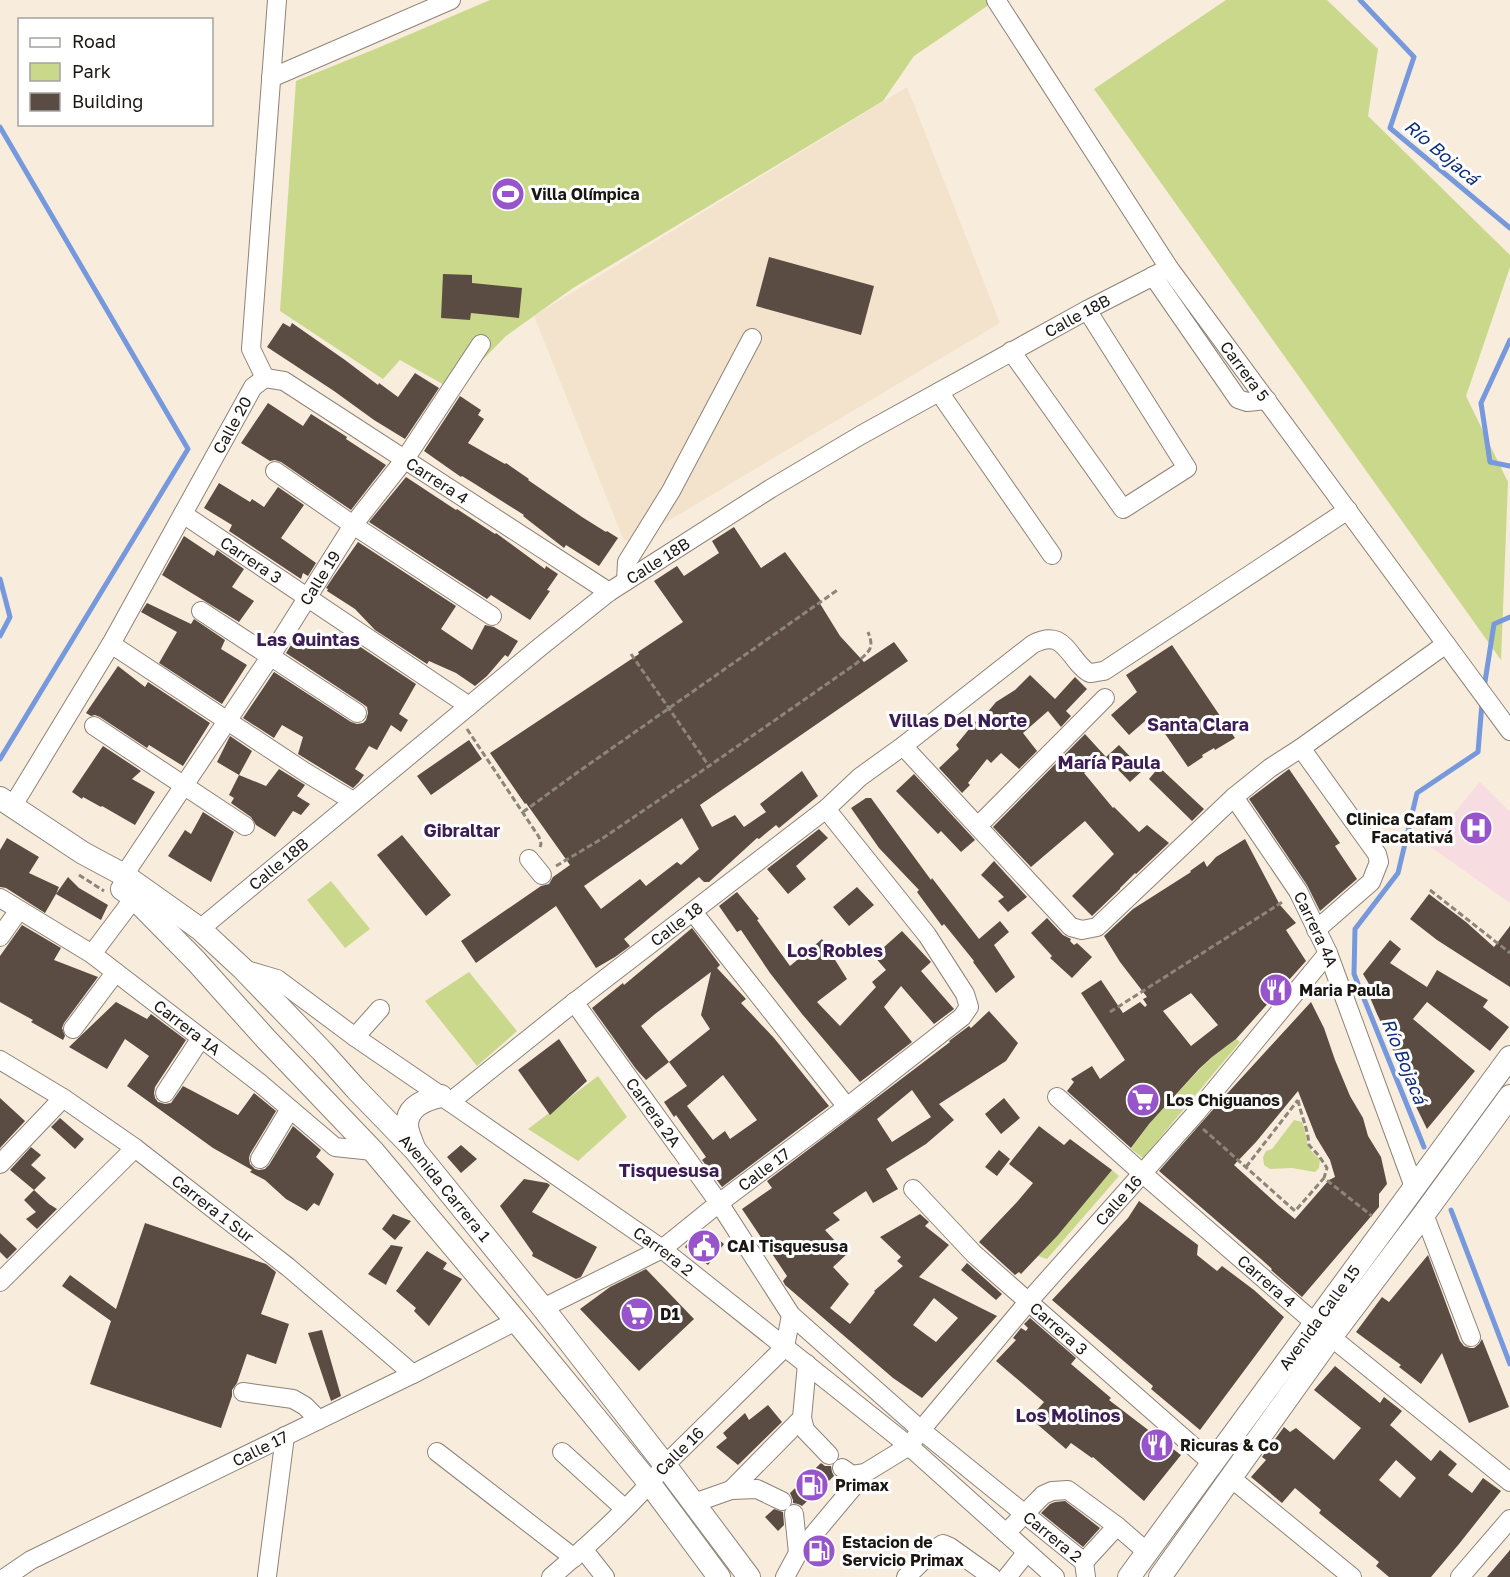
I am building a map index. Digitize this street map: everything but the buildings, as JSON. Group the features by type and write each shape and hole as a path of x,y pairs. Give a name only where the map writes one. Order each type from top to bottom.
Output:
{"main road":[{"name":"Avenida Carrera 1","path":"6,802 81,864 117,885 130,903 196,961 373,1151 650,1484 719,1577"},
{"name":"Avenida Carrera 1","path":"81,864 124,875 200,928 243,969 415,1150 543,1308 749,1577"},
{"path":"196,961 243,969"},
{"path":"291,1064 291,1051 301,1046 311,1050 356,1089"},
{"name":"Avenida Calle 15","path":"1160,1577 1232,1478 1385,1226 1510,1057"},
{"name":"Avenida Calle 15","path":"1129,1577 1212,1463 1428,1208 1510,1096"},
{"path":"415,1150 407,1125 409,1116 420,1103 429,1099 446,1099"}],"street":[{"path":"265,378 251,349 277,0"},
{"path":"271,78 452,0"},
{"path":"996,0 1161,272"},
{"name":"Calle 18B","path":"200,928 353,801 398,775 469,706 609,592 774,495 861,435 1011,351 1161,272"},
{"name":"Carrera 5","path":"1161,272 1238,399 1247,402 1267,400 1506,726"},
{"path":"1011,351 1123,509 1187,468 1087,310"},
{"path":"626,581 627,562 671,491 752,338"},
{"name":"Calle 19","path":"124,875 270,657 353,525 405,459 481,344"},
{"name":"Carrera 4","path":"265,378 284,381 609,592"},
{"name":"Calle 20","path":"6,802 111,644 253,387 265,378"},
{"path":"939,392 1052,555"},
{"path":"275,471 492,616"},
{"name":"Calle 18","path":"446,1099 826,809 860,777 1033,644 1043,639 1060,642 1090,673 1104,671 1348,510"},
{"name":"Carrera 3","path":"183,514 469,706"},
{"path":"201,611 357,713"},
{"path":"111,644 353,801"},
{"path":"903,746 1071,927 1082,930 1097,927 1233,797 1270,768 1446,644"},
{"path":"978,826 1105,698"},
{"path":"94,726 245,826"},
{"path":"1301,748 1377,854 1379,862 1371,882 1316,930"},
{"name":"Carrera 4A","path":"1233,797 1298,891 1328,953 1418,1181"},
{"name":"Calle 17","path":"543,1308 662,1249 718,1203 847,1107 962,1017 969,1007 965,994 927,935 826,809"},
{"path":"529,859 542,875"},
{"name":"Carrera 1A","path":"0,898 92,954 261,1084 335,1147 373,1151"},
{"path":"92,954 130,903"},
{"path":"0,937 19,910"},
{"path":"693,912 847,1107"},
{"name":"Calle 16","path":"909,1446 1028,1302 1191,1118 1328,953"},
{"name":"Carrera 2","path":"243,969 277,980 355,1038 662,1249 909,1446 1055,1577"},
{"path":"73,1029 115,973"},
{"name":"Carrera 2A","path":"574,1002 718,1203 791,1315"},
{"path":"355,1038 380,1009"},
{"path":"165,1093 201,1038"},
{"name":"Carrera 1 Sur","path":"0,1060 63,1098 135,1148 288,1267 413,1374"},
{"name":"Carrera 4","path":"1057,1097 1323,1330 1510,1482"},
{"path":"0,1164 63,1098"},
{"path":"261,1159 290,1109"},
{"path":"3,1273 135,1148"},
{"name":"Carrera 3","path":"913,1189 974,1254 1212,1463"},
{"path":"1428,1208 1471,1337"},
{"path":"785,1347 791,1315"},
{"name":"Carrera 2","path":"791,1315 921,1430 1025,1513 1085,1570"},
{"name":"Calle 17","path":"6,1577 31,1560 413,1374 516,1321"},
{"name":"Calle 16","path":"551,1577 625,1509 665,1465 785,1347"},
{"path":"807,1364 802,1418 805,1430 829,1455"},
{"path":"243,1392 293,1399 305,1406 319,1420"},
{"path":"731,1490 802,1418"},
{"path":"267,1576 285,1436"},
{"path":"785,1577 798,1553 865,1473 909,1446"},
{"path":"437,1452 578,1553 605,1577"},
{"path":"562,1452 625,1509"},
{"path":"842,1468 852,1474 865,1473"},
{"path":"1232,1478 1352,1577"},
{"path":"693,1503 731,1490 757,1489 788,1508 798,1553"},
{"path":"1006,1533 1043,1495 1052,1491 1068,1490 1148,1552"},
{"path":"1460,1577 1510,1520"},
{"path":"1085,1570 1117,1526"},
{"path":"906,1577 943,1544 992,1577"},
{"path":"1007,1577 1027,1552"}],"path":[{"path":"523,812 839,590"},
{"path":"542,875 603,838 857,663 871,648 872,643 868,632"},
{"path":"631,654 709,766"},
{"path":"469,731 539,837 542,844 529,859"},
{"path":"81,864 130,903"},
{"path":"1430,890 1510,953"},
{"path":"1110,1012 1298,891"},
{"path":"1191,1118 1295,1211 1324,1178 1327,1168 1309,1145 1308,1133 1298,1100 1246,1167"},
{"path":"1324,1178 1385,1226"}],"shaded area":[{"path":"907,87 1000,323 643,536 624,541 534,316"},
{"name":"Clinica Cafam Facatativá","path":"1480,782 1510,812 1510,903 1428,845"}],"green space":[{"name":"Villa Olímpica","path":"490,0 996,0 914,56 883,101 573,288 506,336 453,390 400,360 383,379 280,311 296,81"},
{"path":"1226,0 1327,0 1378,49 1368,116 1510,255 1510,267 1466,396 1508,482 1501,660 1094,89"},
{"path":"331,881 370,929 345,948 307,900"},
{"path":"469,972 517,1031 477,1066 425,1001"},
{"path":"1236,1039 1240,1042 1143,1158 1131,1149 1149,1124 1195,1074 1212,1057"},
{"path":"598,1076 627,1117 578,1161 528,1129"},
{"path":"1294,1120 1302,1122 1309,1147 1320,1159 1319,1168 1315,1172 1292,1168 1270,1169 1264,1165 1263,1157 1266,1151 1272,1149"},
{"path":"1112,1170 1119,1176 1047,1259 1038,1256"}],"waterway":[{"name":"Río Bojacá","path":"1360,0 1414,57 1390,128 1510,228"},
{"path":"0,127 188,449 0,759"},
{"name":"Río Bojacá","path":"1510,340 1481,403 1490,462 1510,466"},
{"path":"0,579 10,617 0,636"},
{"name":"Río Bojacá","path":"1484,688 1494,624 1510,617"},
{"name":"Río Bojacá","path":"1424,1147 1354,974 1355,929 1398,873 1417,793 1478,752 1482,703"},
{"name":"Río Bojacá","path":"1451,1210 1510,1364"}],"place":[{"name":"Villa Olímpica","path":"508,194"},
{"name":"Clinica Cafam Facatativá","path":"1476,828"},
{"name":"Maria Paula","path":"1276,990"},
{"name":"Los Chiguanos","path":"1143,1100"},
{"name":"CAI Tisquesusa","path":"704,1246"},
{"name":"D1","path":"637,1314"},
{"name":"Ricuras & Co","path":"1157,1445"},
{"name":"Primax","path":"812,1485"},
{"name":"Estacion de Servicio Primax","path":"819,1551"}],"district":[{"name":"Las Quintas","path":"308,639"},
{"name":"Villas Del Norte","path":"958,720"},
{"name":"Santa Clara","path":"1198,724"},
{"name":"María Paula","path":"1109,762"},
{"name":"Gibraltar","path":"462,830"},
{"name":"Los Robles","path":"835,950"},
{"name":"Tisquesusa","path":"669,1170"},
{"name":"Los Molinos","path":"1068,1415"}]}
